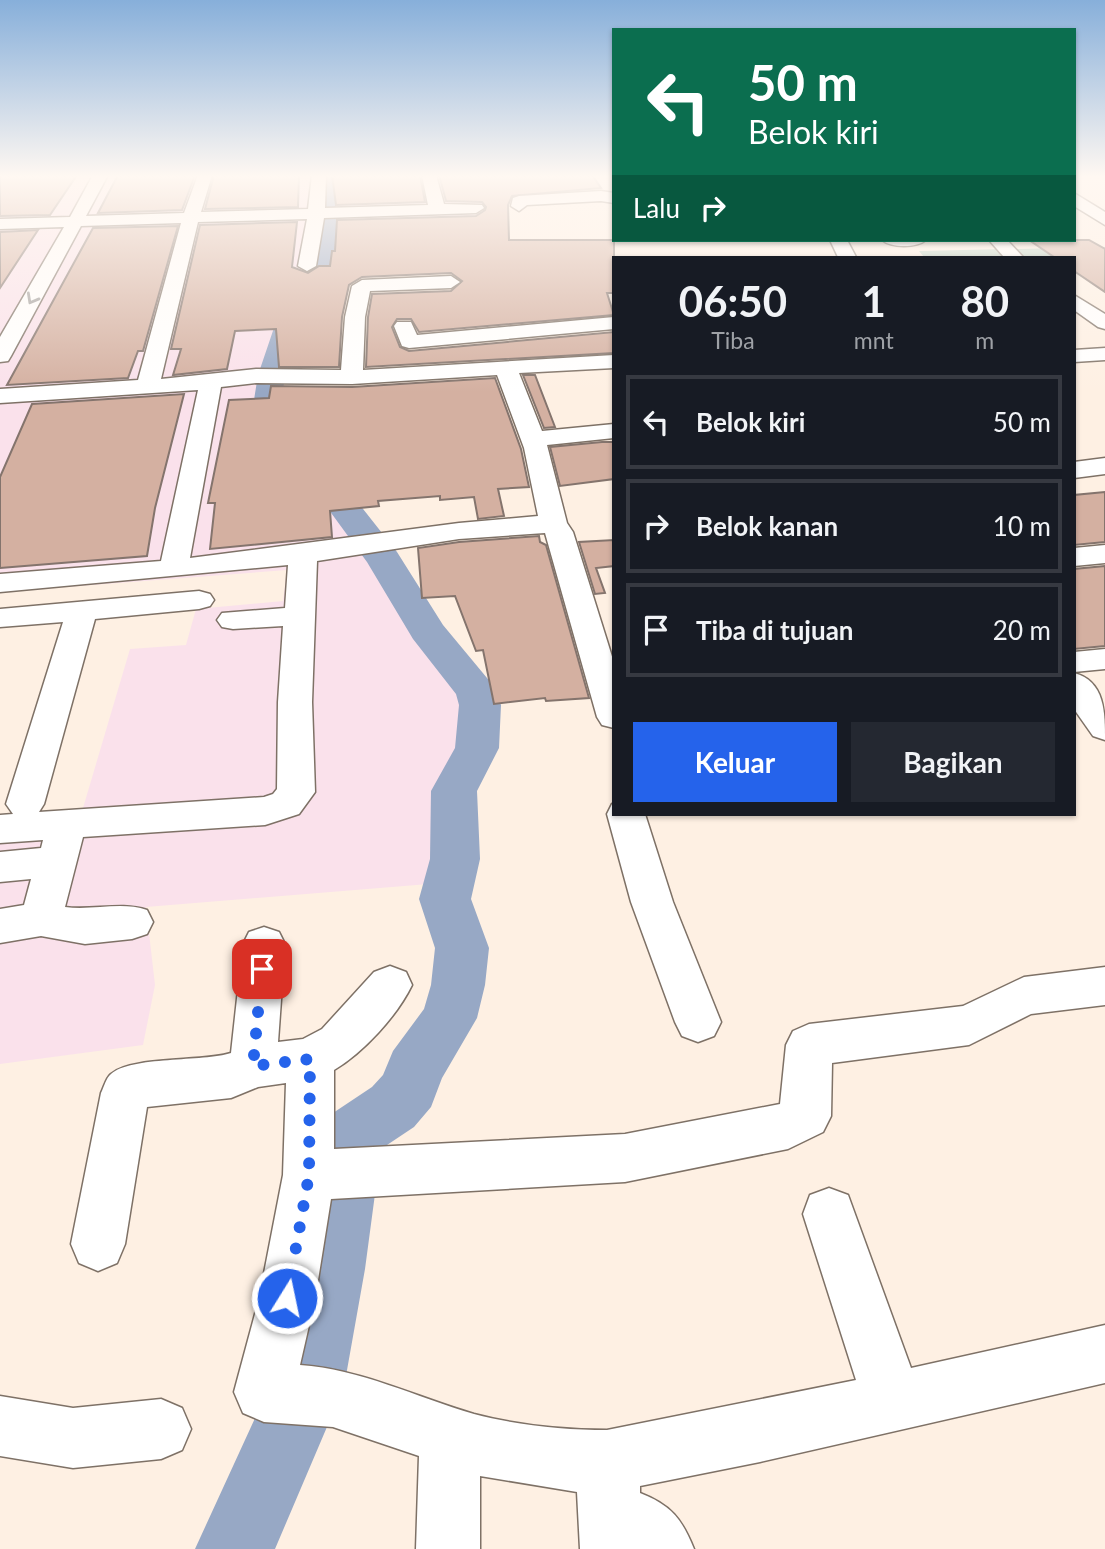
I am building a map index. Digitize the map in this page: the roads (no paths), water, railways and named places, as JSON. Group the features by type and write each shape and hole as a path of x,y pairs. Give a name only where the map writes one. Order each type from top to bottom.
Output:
{"street":[{"path":"26,272 46,247"},
{"path":"0,356 53,247"},
{"path":"148,386 183,247"},
{"path":"307,266 310,247"},
{"path":"352,377 355,317 362,285 451,282"},
{"path":"1076,302 1105,323"},
{"path":"427,317 433,341"},
{"path":"504,322 512,368 533,439 553,524 559,532 612,710"},
{"path":"404,326 409,342 433,341 504,322 612,323"},
{"path":"1076,356 1105,354"},
{"path":"7,402 265,375 352,377 612,361"},
{"path":"174,568 211,382"},
{"path":"533,439 612,431"},
{"path":"1076,470 1105,466"},
{"path":"0,583 174,568 303,554 478,530 553,524"},
{"path":"0,829 265,811 286,804 296,792 295,702 303,554"},
{"path":"1076,558 1105,554"},
{"path":"0,618 199,600"},
{"path":"24,804 82,611"},
{"path":"233,620 299,616"},
{"path":"1076,662 1105,659"},
{"path":"1076,686 1105,728"},
{"path":"1076,737 1105,734"},
{"path":"627,816 652,902 698,1022"},
{"path":"67,823 56,861 19,922 93,928 132,922"},
{"path":"0,867 56,861"},
{"path":"253,1066 264,944"},
{"path":"98,1244 125,1093 130,1087 231,1076 253,1066 310,1059 338,1043 390,985"},
{"path":"331,1175 625,1158 788,1126 806,1116 809,1045 970,1026 1024,996 1105,986"},
{"path":"310,1059 331,1175 287,1298 264,1392 333,1397 450,1438 573,1461 610,1508 641,1525 662,1549"},
{"path":"829,1214 893,1402"},
{"path":"610,1508 646,1456 1105,1354"},
{"path":"0,1426 73,1438 161,1429"},
{"path":"448,1549 450,1438"}],"waterway":[{"path":"235,1549 307,1387 331,1269 347,1160 355,1133 393,1107 410,1088 414,1070 449,1018 458,985 462,948 445,899 455,859 454,791 477,748 480,705 477,693 427,631 384,560 267,406 271,375 291,316 295,285 303,278 323,270 327,247"}]}
